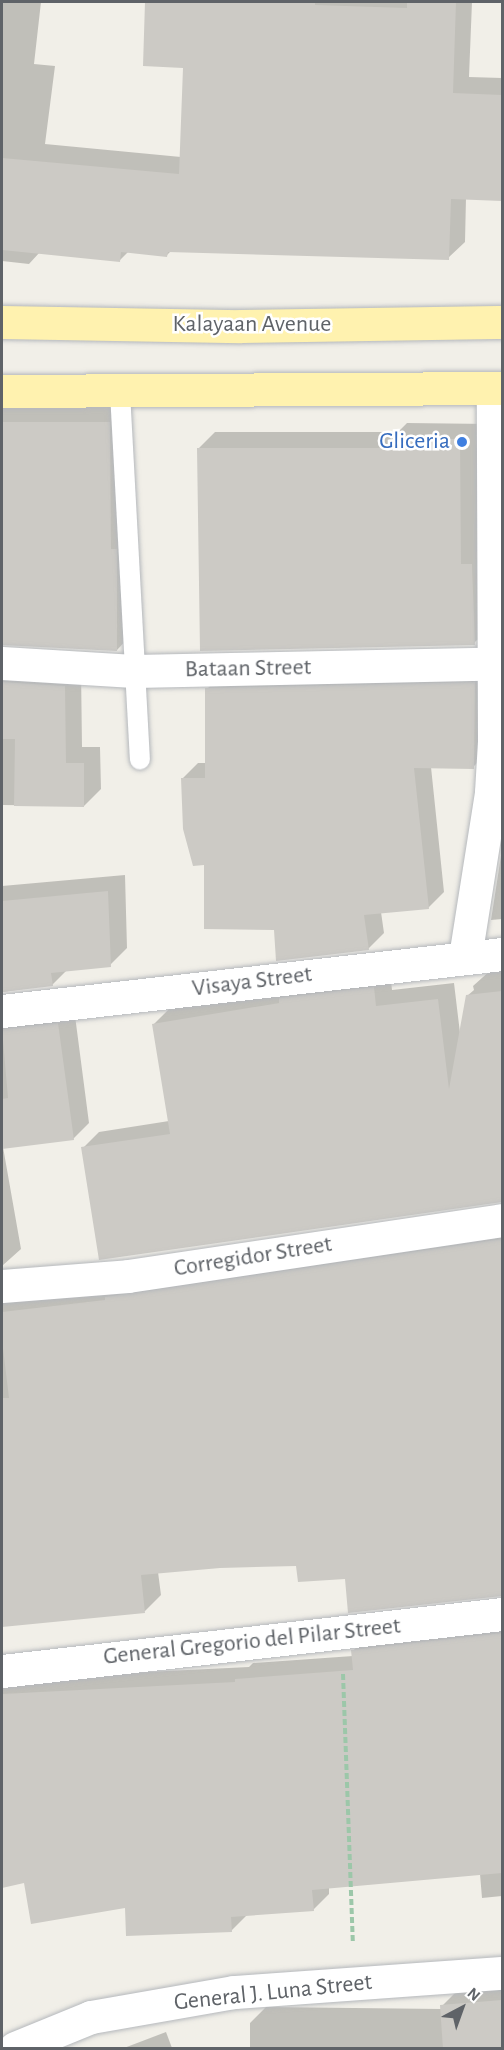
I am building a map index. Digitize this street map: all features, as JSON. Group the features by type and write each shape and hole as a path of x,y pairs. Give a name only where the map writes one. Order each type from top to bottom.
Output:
{"main road":[{"name":"Kalayaan Avenue","path":"2,322 241,326 502,322"},
{"path":"2,391 498,388"}],"street":[{"path":"465,957 490,792 499,663 498,388"},
{"name":"Bataan Street","path":"2,663 134,671 499,663"},
{"name":"Visaya Street","path":"2,1011 502,954"},
{"name":"Corregidor Street","path":"2,1286 128,1276 502,1220"},
{"name":"General Gregorio del Pilar Street","path":"2,1671 134,1654 342,1634 502,1614"},
{"name":"General J. Luna Street","path":"15,2049 91,2017 234,1992 502,1973"}],"lane":[{"path":"120,392 140,759"}],"path":[{"path":"342,1634 346,1805 355,1984"}],"building":[{"path":"145,2 315,2 315,5 407,8 407,2 456,2 453,93 502,95 502,201 451,199 449,260 168,252 167,257 121,252 120,262 2,250 2,158 179,174 183,68 143,66"},
{"path":"2,422 110,422 111,549 117,549 117,651 2,645"},
{"path":"389,439 460,439 461,564 472,564 475,645 200,651 197,448 389,448"},
{"path":"2,682 65,686 66,763 84,763 84,807 14,806 15,739 2,739"},
{"path":"475,682 474,769 414,768 429,909 364,915 369,950 276,961 274,930 204,929 204,865 193,866 183,829 181,778 205,778 205,688"},
{"path":"108,891 111,967 51,973 53,986 2,992 2,901"},
{"path":"374,987 376,1006 438,999 449,1089 466,995 502,991 502,1202 99,1260 81,1147 170,1134 152,1024 279,1003 279,998"},
{"path":"58,1023 74,1140 2,1149 2,1099 8,1098 2,1029"},
{"path":"502,1239 502,1596 348,1613 345,1579 298,1582 296,1566 220,1568 141,1575 145,1613 2,1627 2,1398 9,1398 2,1340 2,1312 105,1300 105,1297"},
{"path":"502,1633 502,1873 312,1890 314,1911 231,1917 232,1932 126,1936 125,1908 31,1924 24,1883 2,1888 2,1694 235,1682 235,1679 353,1670 351,1650"},
{"path":"502,2000 502,2049 443,2049 440,2005"}],"place":[{"name":"Gliceria","path":"462,442"}]}
